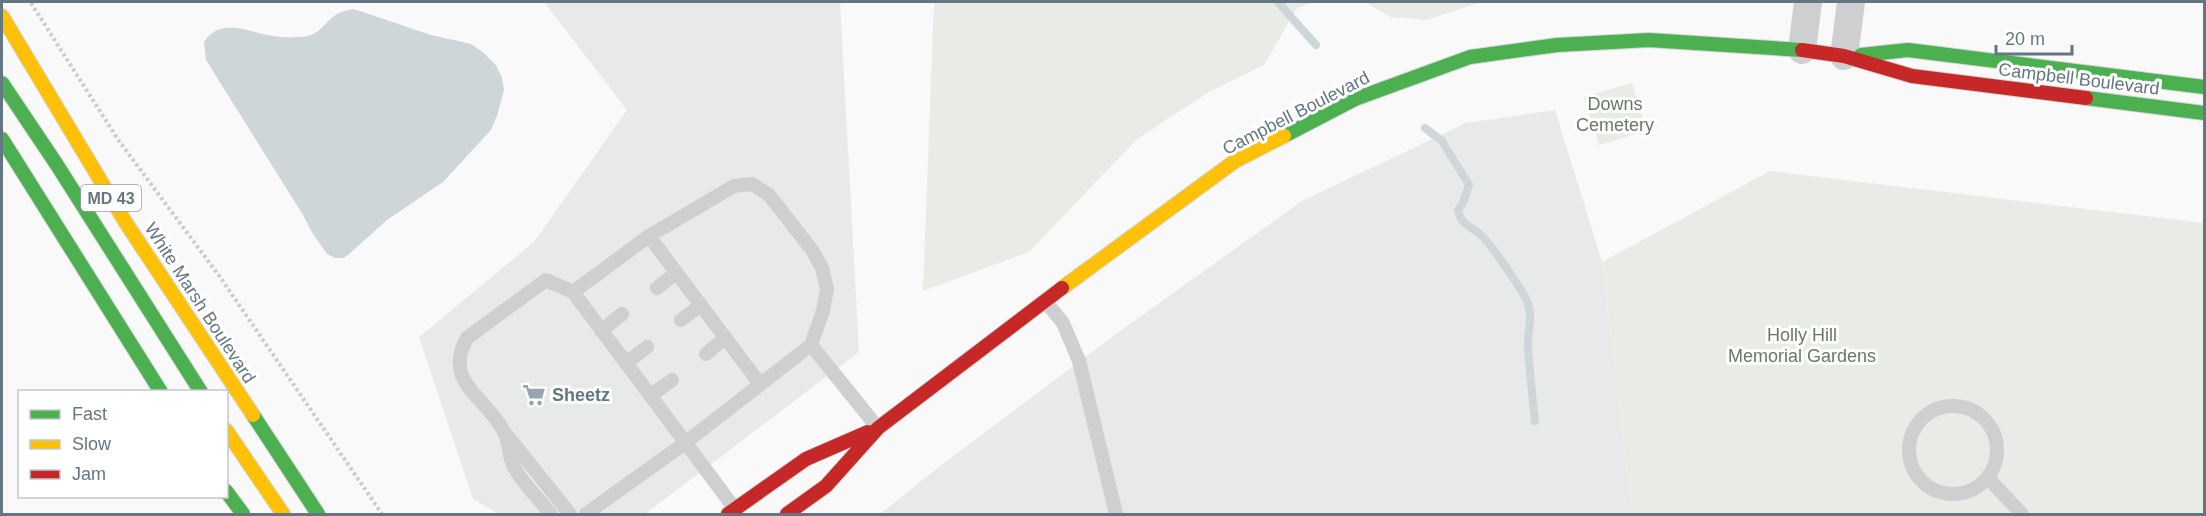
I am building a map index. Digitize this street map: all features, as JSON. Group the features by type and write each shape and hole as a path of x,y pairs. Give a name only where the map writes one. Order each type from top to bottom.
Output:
{"street":[{"path":"1802,50 1808,2"},
{"path":"1844,56 1851,2"},
{"name":"White Marsh Boulevard","path":"2,16 126,223 318,514"},
{"name":"Campbell Boulevard","path":"788,514 826,486 878,428 1235,161 1355,99 1470,57 1557,45 1649,40 1802,50 1844,56 1912,76 2205,112"},
{"name":"Campbell Boulevard","path":"1844,56 1908,50 2205,87"},
{"path":"2,83 57,165 200,390"},
{"path":"2,139 160,390"},
{"name":"Campbell Boulevard","path":"731,512 806,459 878,428"},
{"path":"228,433 283,514"},
{"path":"228,494 243,514"}],"lane":[{"path":"573,292 649,236 734,186 752,184 769,195 812,250 822,268 827,289 823,311 811,345 685,442 586,514"},
{"path":"649,236 760,384"},
{"path":"657,288 676,273"},
{"path":"570,514 462,378 458,367 460,351 467,338 546,280 573,292 685,442 731,512"},
{"path":"1045,301 1063,323 1079,361 1116,514"},
{"path":"681,320 701,305"},
{"path":"601,331 622,314"},
{"path":"706,354 725,338"},
{"path":"811,345 878,428"},
{"path":"626,363 647,347"},
{"path":"650,396 672,380"},
{"path":"1947,406 1970,409 1983,417 1993,430 1997,443 1997,457 1988,478 1974,489 1958,495 1947,495 1934,491 1922,483 1913,471 1908,454 1910,436 1917,423 1926,414 1947,406"},
{"path":"505,432 509,456 515,469 550,514"},
{"path":"1988,478 2022,514"}],"path":[{"path":"30,2 118,141 220,277 382,514"}],"shaded area":[{"path":"544,2 840,2 859,352 645,514 499,514 473,499 419,337 534,242 627,110"},
{"path":"354,9 431,35 471,44 496,65 504,90 491,130 443,182 387,220 348,255 335,258 327,254 313,234 206,60 204,42 217,30 225,28 279,37 312,35 337,14"},
{"path":"1555,110 1602,262 1632,514 880,514 1116,334 1302,201 1466,123"}],"green space":[{"path":"934,2 1313,2 1297,8 1264,65 1209,92 1137,139 1029,252 923,291"},
{"path":"1365,2 1481,2 1427,20 1390,17"},
{"name":"Downs Cemetery","path":"1632,83 1646,131 1599,145 1584,97"},
{"name":"Holly Hill Memorial Gardens","path":"1770,171 2204,223 2204,514 1632,514 1602,262"}],"waterway":[{"path":"1278,2 1316,45"},
{"path":"1425,128 1442,141 1469,185 1458,210 1459,215 1492,248 1528,304 1530,310 1528,347 1535,421"}],"traffic: fast":[{"path":"1284,136 1355,99 1470,57 1557,45 1649,40 1802,50"},
{"path":"1861,55 1908,50 2204,87"},
{"path":"2,83 57,165 200,390"},
{"path":"2086,98 2204,113"},
{"path":"2,139 160,390"},
{"path":"253,415 318,514"},
{"path":"228,494 243,514"}],"traffic: slow":[{"path":"2,16 126,223 253,415"},
{"path":"1062,288 1235,161 1284,136"},
{"path":"228,433 283,514"}],"traffic: jam":[{"path":"1802,50 1844,56 1912,76 2086,98"},
{"path":"787,514 826,486 878,428 1062,288"},
{"path":"728,514 806,459 868,432"}],"place":[{"name":"Sheetz","path":"534,395"}]}
